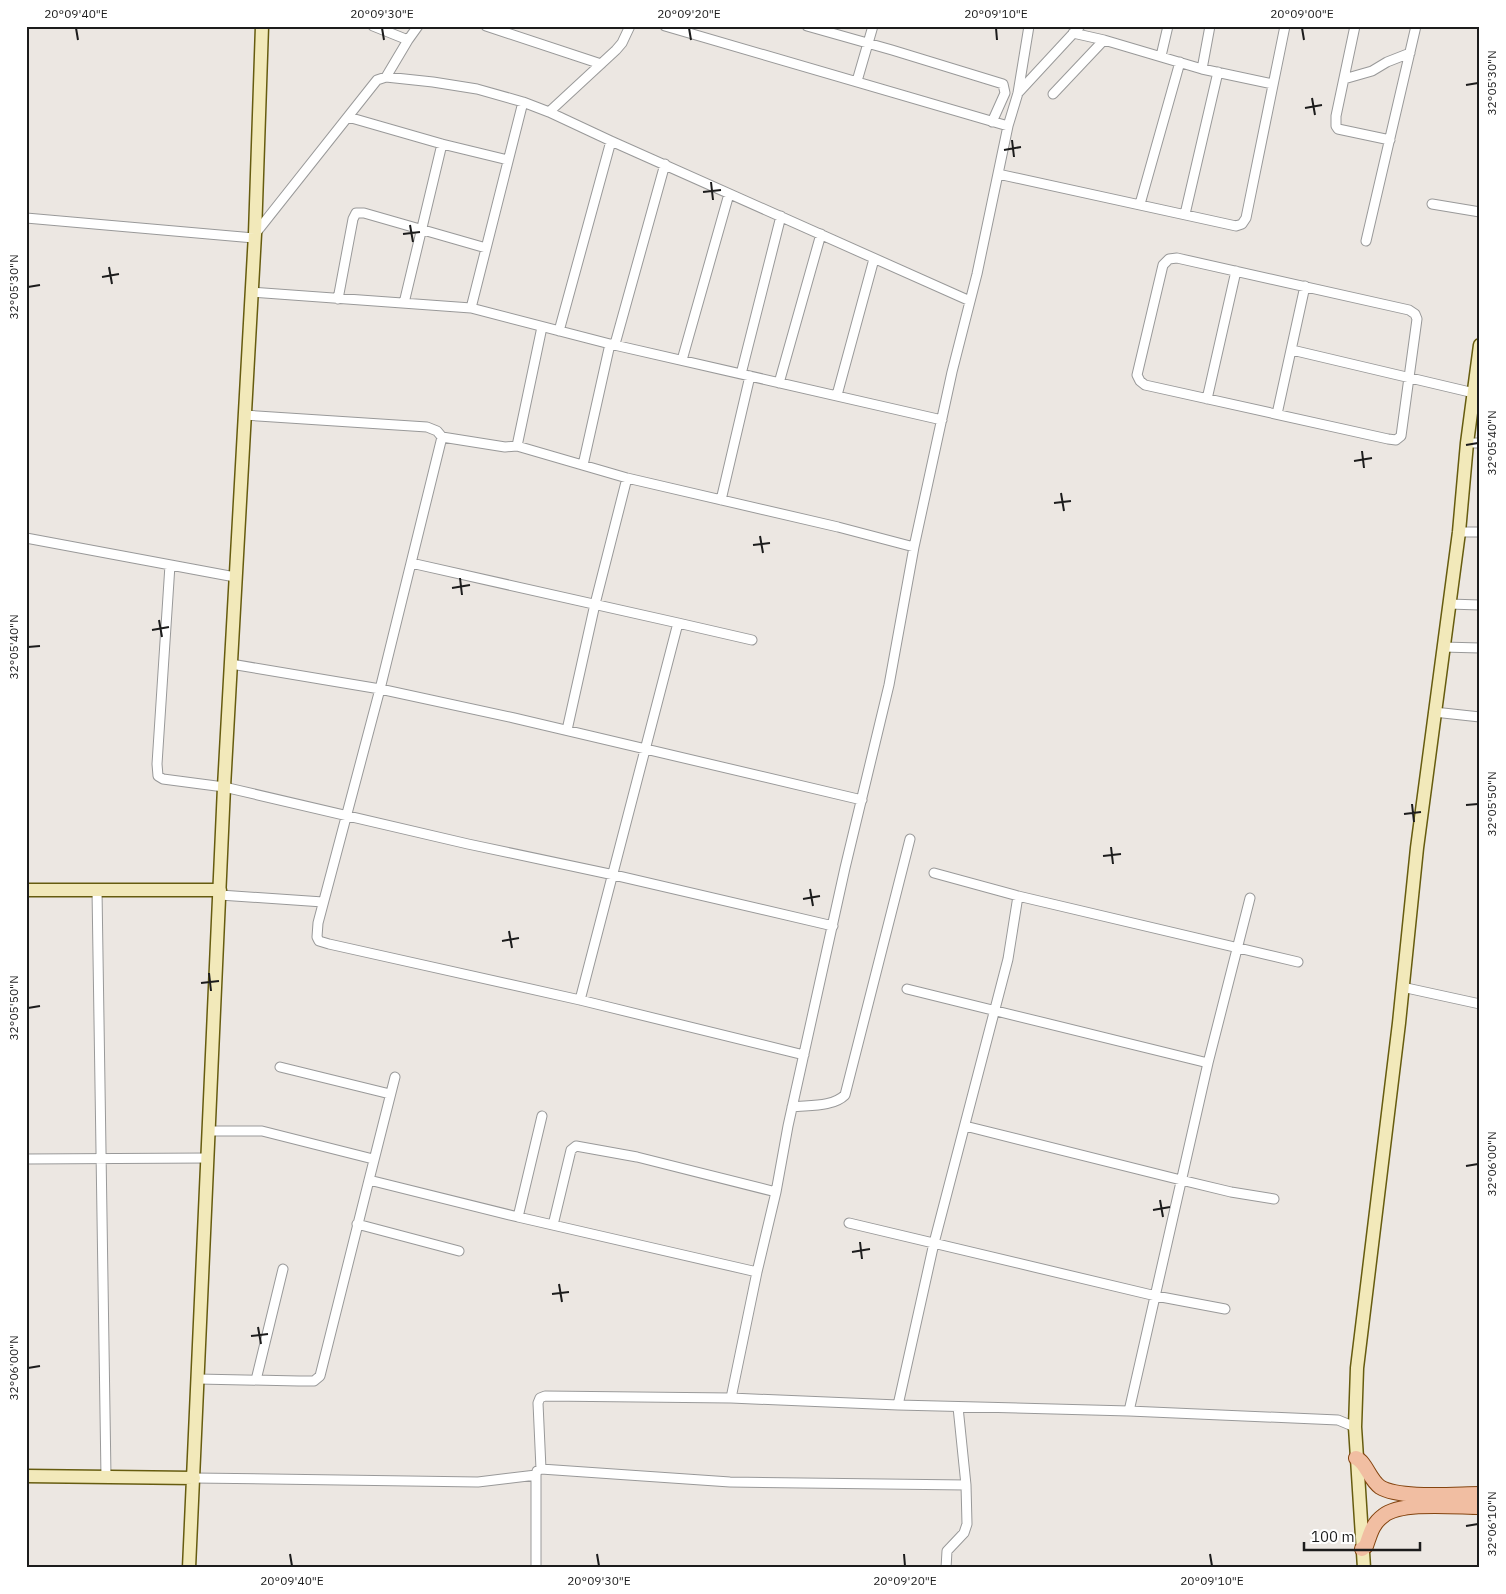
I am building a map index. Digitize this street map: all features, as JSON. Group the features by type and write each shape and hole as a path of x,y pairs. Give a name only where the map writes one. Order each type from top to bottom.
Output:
{"main road":[{"path":"1356,1458 1362,1461 1376,1484 1390,1492 1406,1494 1480,1494"},
{"path":"1362,1549 1366,1546 1371,1530 1376,1522 1382,1516 1399,1508 1480,1507"}],"street":[{"path":"189,1568 224,787 254,236 262,26"},
{"path":"373,26 408,40"},
{"path":"386,77 418,26"},
{"path":"486,26 601,64"},
{"path":"549,112 622,43 630,26"},
{"path":"665,26 1008,126"},
{"path":"807,26 1003,84 1005,93 992,122"},
{"path":"857,81 873,26"},
{"path":"731,1398 776,1192 792,1107 889,685 914,547 977,274 1008,126 1018,94 1029,26"},
{"path":"1018,94 1080,26"},
{"path":"1161,56 1168,26"},
{"path":"1202,69 1210,26"},
{"path":"998,174 1236,226 1242,224 1246,218 1285,26"},
{"path":"1355,26 1336,116 1336,126 1338,130 1390,140"},
{"path":"1366,241 1416,26"},
{"path":"1073,33 1104,40 1202,69 1273,84"},
{"path":"1053,94 1104,40"},
{"path":"1344,79 1372,70 1410,53"},
{"path":"1140,204 1180,62"},
{"path":"1185,214 1218,72"},
{"path":"254,236 373,85 386,77 477,89 523,102 821,234 874,260 970,301"},
{"path":"470,308 523,102"},
{"path":"348,117 442,144 508,160"},
{"path":"559,331 611,141"},
{"path":"404,303 442,144"},
{"path":"583,465 613,344 665,164"},
{"path":"682,360 729,194"},
{"path":"1432,204 1480,212"},
{"path":"338,299 353,219 356,213 364,213 486,248"},
{"path":"721,500 745,375 781,216"},
{"path":"26,218 213,235 254,236"},
{"path":"779,383 821,234"},
{"path":"1177,258 1305,286 1409,310 1415,314 1417,319 1401,436 1396,440 1145,385 1140,381 1137,375 1163,265 1169,260 1177,258"},
{"path":"837,395 874,260"},
{"path":"1207,399 1236,271"},
{"path":"1277,414 1305,286"},
{"path":"251,292 470,308 613,344 942,420"},
{"path":"517,446 542,327"},
{"path":"1364,1568 1354,1411 1357,1368 1434,712 1459,532 1474,443 1474,393 1480,345"},
{"path":"1292,350 1474,393"},
{"path":"244,415 427,427 437,431 442,437 505,447 517,446 627,478 838,527 914,547"},
{"path":"442,437 380,689 323,902 316,934 319,940 580,1000 804,1056"},
{"path":"567,730 595,604 627,478"},
{"path":"1459,532 1480,532"},
{"path":"26,538 235,577"},
{"path":"410,563 752,640"},
{"path":"170,565 157,772 158,776 162,779 224,787 833,926"},
{"path":"1449,604 1480,605"},
{"path":"580,1000 678,623"},
{"path":"1443,647 1480,648"},
{"path":"231,664 380,689 567,730 862,800"},
{"path":"1434,712 1480,717"},
{"path":"792,1107 834,1103 845,1095 910,839"},
{"path":"934,873 1018,896 1298,962"},
{"path":"26,890 220,893 323,902"},
{"path":"97,890 106,1478"},
{"path":"898,1405 934,1243 1008,959 1018,896"},
{"path":"1129,1411 1208,1063 1250,898"},
{"path":"1402,987 1480,1004"},
{"path":"907,989 1208,1063"},
{"path":"280,1067 390,1094"},
{"path":"198,1379 314,1381 320,1376 395,1077"},
{"path":"518,1217 542,1116"},
{"path":"965,1126 1231,1192 1274,1199"},
{"path":"209,1131 267,1132 373,1159"},
{"path":"553,1225 571,1150 576,1146 636,1157 776,1192"},
{"path":"26,1160 208,1158"},
{"path":"369,1180 518,1217 757,1272"},
{"path":"849,1223 1156,1296 1225,1309"},
{"path":"357,1224 460,1251"},
{"path":"256,1380 283,1268"},
{"path":"536,1568 538,1403 540,1398 545,1396 731,1398 958,1407 1129,1411 1338,1420 1355,1427"},
{"path":"946,1568 947,1551 964,1533 967,1524 966,1485 958,1407"},
{"path":"1338,1420 1354,1411"},
{"path":"26,1476 478,1482 538,1472 730,1482 966,1485"}]}
